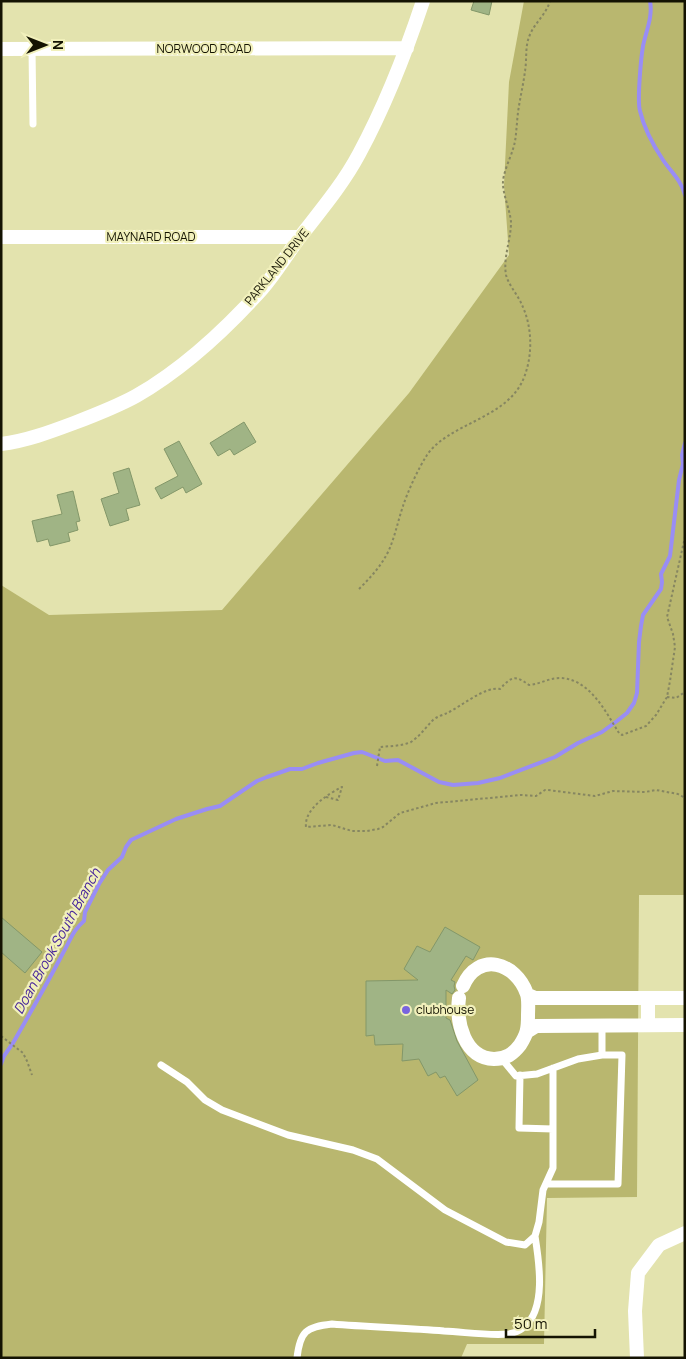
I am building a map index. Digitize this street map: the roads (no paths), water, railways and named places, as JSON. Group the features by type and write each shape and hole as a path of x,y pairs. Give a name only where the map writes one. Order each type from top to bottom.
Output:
{"street":[{"name":"PARKLAND DRIVE","path":"1,444 12,443 50,432 95,415 135,396 170,374 240,313 263,287 325,206 358,156 381,112 396,77 423,1"},
{"name":"NORWOOD ROAD","path":"1,49 407,48"},
{"name":"MAYNARD ROAD","path":"1,238 300,237"},
{"path":"528,1031 528,995 522,982 513,972 492,964 480,966 472,972 466,979 461,992 459,1014 462,1031 466,1042 472,1050 482,1057 490,1059 502,1059 512,1054 528,1031 536,1026 685,1025"},
{"path":"528,995 535,998 685,998"},
{"path":"648,998 648,1025"},
{"path":"637,1358 635,1311 638,1274 659,1245 685,1233"}],"lane":[{"path":"32,49 32,124"},
{"path":"602,1026 602,1055"},
{"path":"502,1059 516,1076 537,1074 578,1060 602,1055 622,1055 618,1184 546,1184"},
{"path":"161,1065 187,1082 205,1100 222,1110 288,1135 353,1150 376,1159 445,1210 506,1242 525,1246 535,1236"},
{"path":"297,1358 301,1339 306,1331 315,1326 332,1324 508,1334 525,1326 534,1313 538,1299 540,1275 535,1236 539,1222 543,1190 553,1168 553,1068"},
{"path":"520,1075 519,1128 553,1130"}],"waterway":[{"name":"Doan Brook South Branch","path":"650,1 650,18 640,69 640,111 652,142 678,180 685,195"},
{"name":"Doan Brook South Branch","path":"1,1064 72,936 84,921 85,912 99,884 108,870 122,857 131,840 176,819 220,806 257,781 267,777 290,769 302,769 354,753 362,752 385,761 398,760 439,782 453,785 478,783 500,778 555,757 578,743 602,732 627,713 634,703 637,693 639,642 643,615 661,589 661,574 670,556 685,443"}],"place":[{"name":"clubhouse","path":"406,1010"}]}
